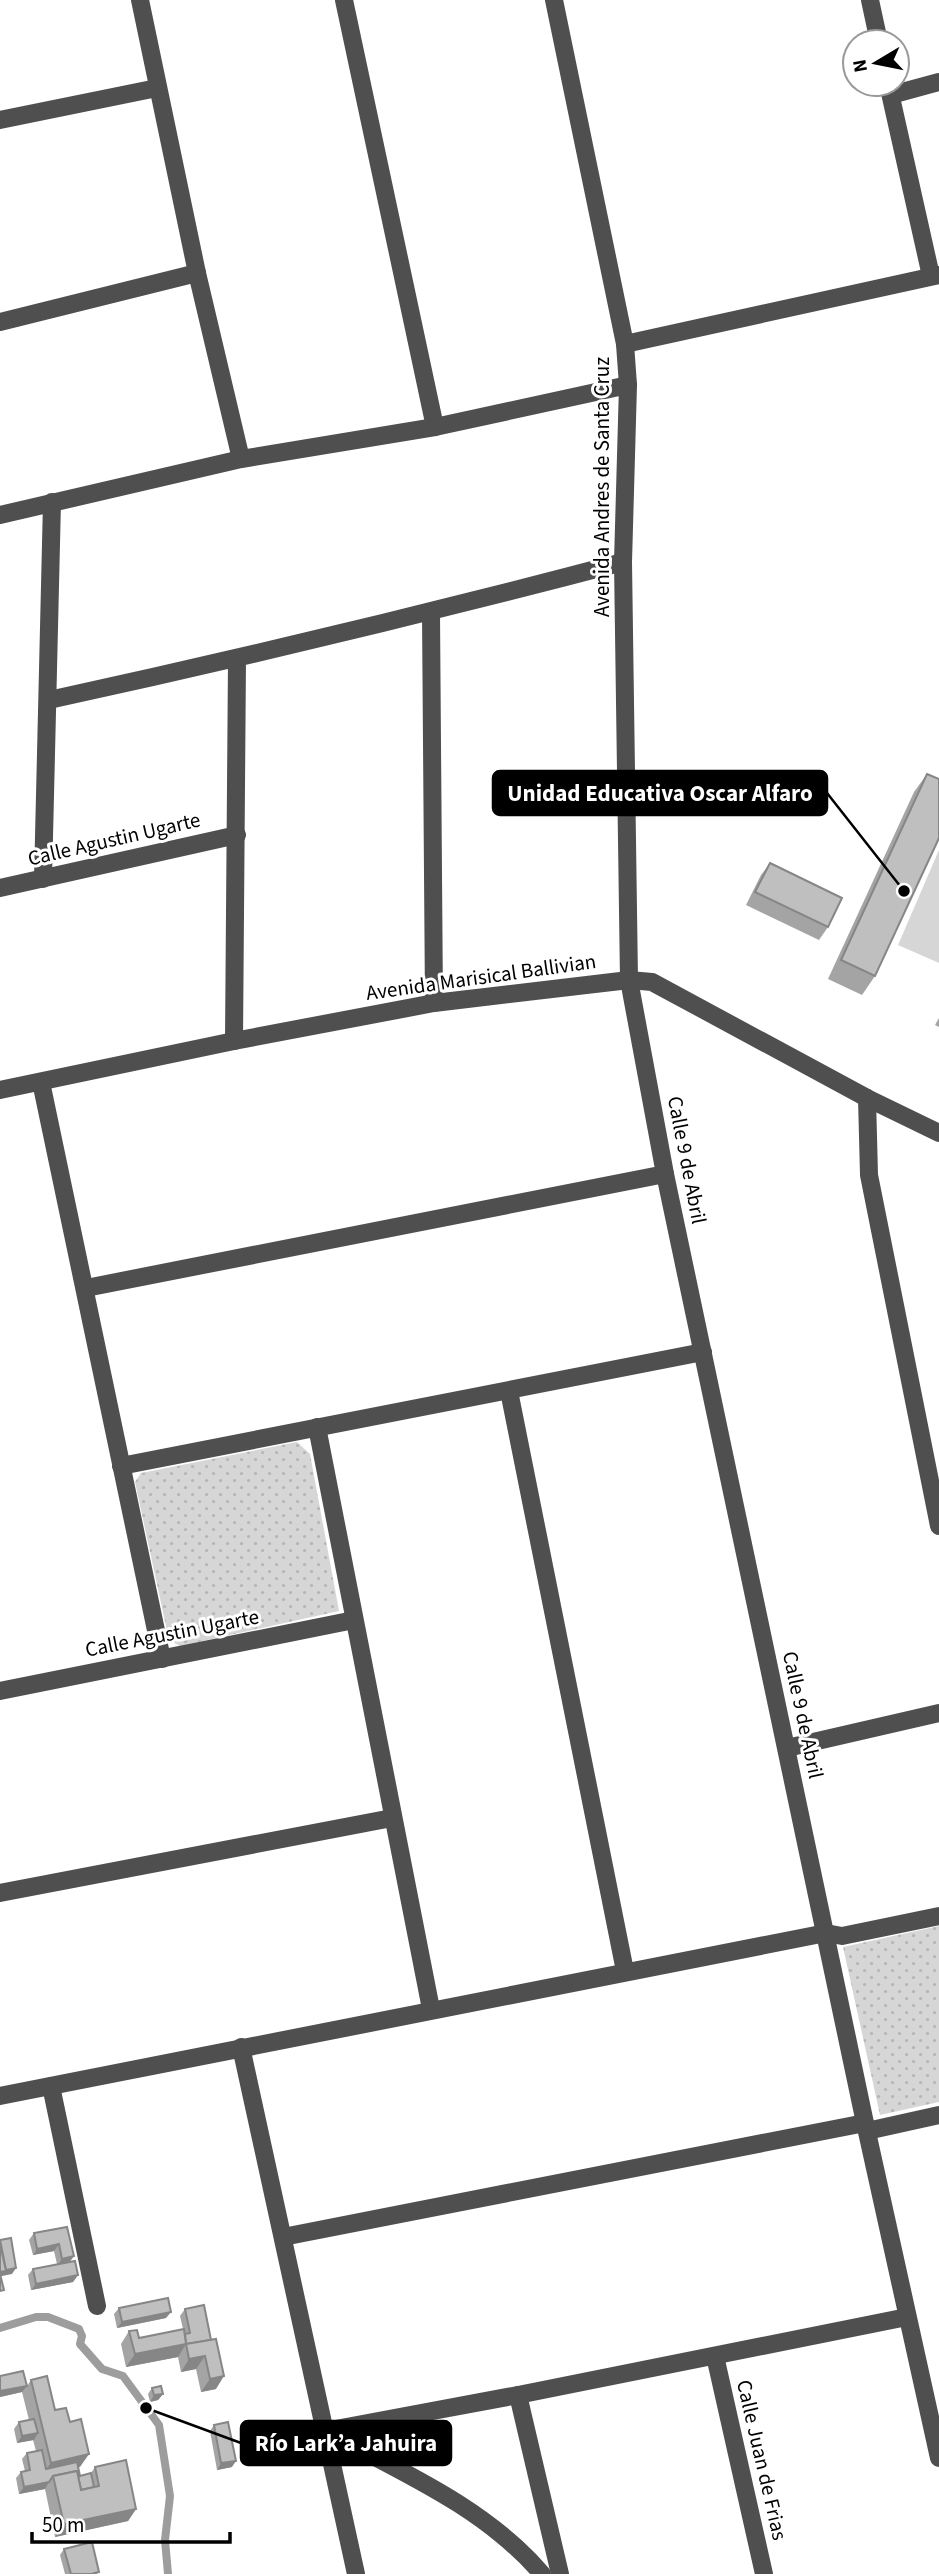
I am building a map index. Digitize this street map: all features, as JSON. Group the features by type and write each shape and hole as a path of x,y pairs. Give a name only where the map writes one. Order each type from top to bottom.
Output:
{"street":[{"path":"140,0 197,273 241,459"},
{"path":"344,0 435,427"},
{"name":"Avenida Andres de Santa Cruz","path":"554,0 625,344 628,385 623,562 629,980"},
{"path":"870,0 876,28"},
{"path":"911,86 939,82"},
{"path":"0,120 157,88"},
{"path":"625,344 935,275 891,98"},
{"path":"0,322 197,273"},
{"path":"0,515 241,459 435,427 628,385"},
{"path":"43,878 52,502"},
{"path":"49,700 431,613 623,562"},
{"path":"431,613 433,1003"},
{"path":"234,1041 237,659"},
{"name":"Calle Agustin Ugarte","path":"0,888 237,835"},
{"name":"Avenida Marisical Ballivian","path":"0,1090 433,1003 629,980 652,982 867,1098 939,1133"},
{"name":"Calle 9 de Abril","path":"629,980 665,1174 866,2127 939,2458"},
{"path":"41,1082 162,1659"},
{"path":"867,1098 869,1175 939,1526"},
{"path":"86,1287 665,1174"},
{"path":"121,1466 703,1353"},
{"path":"509,1391 625,1971"},
{"path":"317,1427 431,2009"},
{"name":"Calle Agustin Ugarte","path":"0,1691 354,1620"},
{"path":"787,1748 939,1713"},
{"path":"0,1893 392,1818"},
{"path":"0,2096 625,1971 826,1933 842,1936 939,1916"},
{"path":"241,2048 356,2574"},
{"path":"51,2087 97,2306"},
{"path":"283,2237 939,2115"},
{"path":"325,2431 907,2317"},
{"name":"Calle Juan de Frias","path":"715,2356 764,2574"},
{"path":"518,2395 560,2574"},
{"path":"325,2431 472,2512 523,2552 542,2574"}],"shaded area":[{"path":"939,850 939,963 898,945"},
{"path":"297,1442 310,1454 339,1611 180,1646 169,1640 135,1482 141,1473"},
{"path":"939,1926 939,2102 880,2115 843,1947"}],"building":[{"path":"927,774 939,779 939,838 875,976 841,960"},
{"path":"770,863 842,898 828,927 755,892"},
{"path":"67,2227 74,2256 62,2259 59,2244 37,2249 34,2233"},
{"path":"11,2238 16,2268 6,2270 0,2240"},
{"path":"0,2244 6,2271 0,2272"},
{"path":"75,2261 78,2275 36,2284 33,2269"},
{"path":"0,2278 4,2290 0,2291"},
{"path":"168,2298 171,2312 122,2322 119,2308"},
{"path":"204,2305 211,2340 186,2344 185,2334 190,2333 185,2309"},
{"path":"184,2329 186,2344 135,2354 129,2331 137,2330 139,2338"},
{"path":"216,2339 224,2376 210,2379 205,2356 189,2359 186,2344"},
{"path":"23,2371 27,2386 0,2391 0,2376"},
{"path":"47,2376 55,2410 66,2408 70,2422 81,2419 89,2454 51,2463 31,2380"},
{"path":"161,2386 163,2394 154,2395 152,2388"},
{"path":"34,2419 38,2433 22,2436 19,2422"},
{"path":"228,2422 236,2461 221,2463 214,2425"},
{"path":"42,2450 46,2469 77,2462 80,2476 91,2473 94,2487 81,2490 77,2471 53,2476 49,2482 24,2487 21,2472 30,2470 27,2453"},
{"path":"126,2460 136,2509 64,2524 53,2476 77,2471 81,2490 99,2486 95,2467"},
{"path":"92,2542 99,2572 71,2574 64,2549"}],"waterway":[{"path":"0,2328 36,2317 48,2317 79,2329 82,2336 80,2344 102,2369 123,2376 159,2425 170,2496 165,2540 168,2574"}],"place":[{"name":"Unidad Educativa Oscar Alfaro","path":"904,891"},
{"name":"Río Lark’a Jahuira","path":"146,2408"}]}
